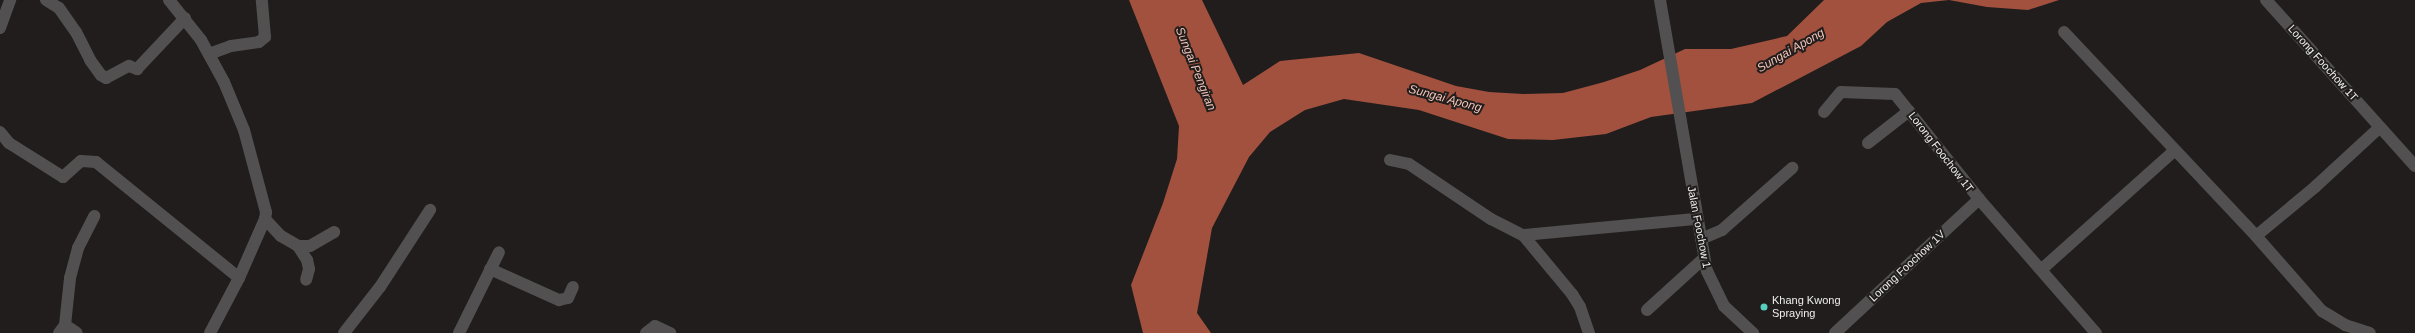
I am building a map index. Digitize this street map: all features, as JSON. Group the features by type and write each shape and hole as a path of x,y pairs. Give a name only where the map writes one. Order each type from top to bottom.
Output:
{"street":[{"path":"0,28 10,1 22,0"},
{"path":"46,0 59,8 76,32 90,60 100,75 106,78 129,66 137,68 185,18"},
{"path":"169,0 185,18 209,54 244,130 263,198 265,219 239,278 210,333"},
{"path":"209,54 231,46 259,42 265,37 262,0"},
{"name":"Jalan Foochow 1","path":"1660,0 1663,25 1701,239 1703,259 1714,291 1724,306 1753,333"},
{"name":"Lorong Foochow 1T","path":"2266,0 2415,166"},
{"path":"2064,32 2256,236 2322,311 2345,325 2370,333"},
{"name":"Lorong Foochow 1T","path":"1824,112 1841,92 1853,91 1895,94 1979,199 2042,269 2089,331"},
{"path":"1868,143 1908,111"},
{"path":"2256,236 2315,187 2380,127"},
{"path":"0,132 9,143 63,177 81,161 96,162 239,278"},
{"path":"2042,269 2175,150"},
{"path":"1390,160 1409,164 1491,219 1523,235 1572,294 1580,307 1589,333"},
{"path":"1701,239 1722,230 1792,168"},
{"name":"Lorong Foochow 1V","path":"1834,333 1979,199"},
{"path":"344,333 380,287 430,210"},
{"path":"77,333 62,329 70,278 78,248 94,216"},
{"path":"265,219 281,236 298,246 310,246 334,232"},
{"path":"1523,235 1697,219"},
{"path":"298,246 308,264 306,280"},
{"path":"459,333 499,252"},
{"path":"1647,310 1703,259"},
{"path":"490,269 559,300 568,298 574,287"},
{"path":"646,333 655,326 670,333"}],"water":[{"path":"1129,0 1202,0 1243,85 1280,61 1359,53 1456,86 1489,92 1523,94 1563,93 1604,82 1640,70 1685,49 1731,49 1787,36 1824,0 1949,0 1921,3 1887,22 1861,46 1752,103 1651,117 1606,134 1553,140 1508,139 1419,110 1344,99 1305,110 1270,132 1249,157 1212,228 1197,313 1211,333 1143,333 1131,285 1163,203 1177,159 1179,126"},
{"path":"1949,0 2059,0 2028,10 1987,7"}],"place":[{"name":"Khang Kwong Spraying","path":"1764,307"}],"water label":[{"name":"Sungai Apong","path":"1791,51"},
{"name":"Sungai Pengiran","path":"1195,69"},
{"name":"Sungai Apong","path":"1445,99"}]}
